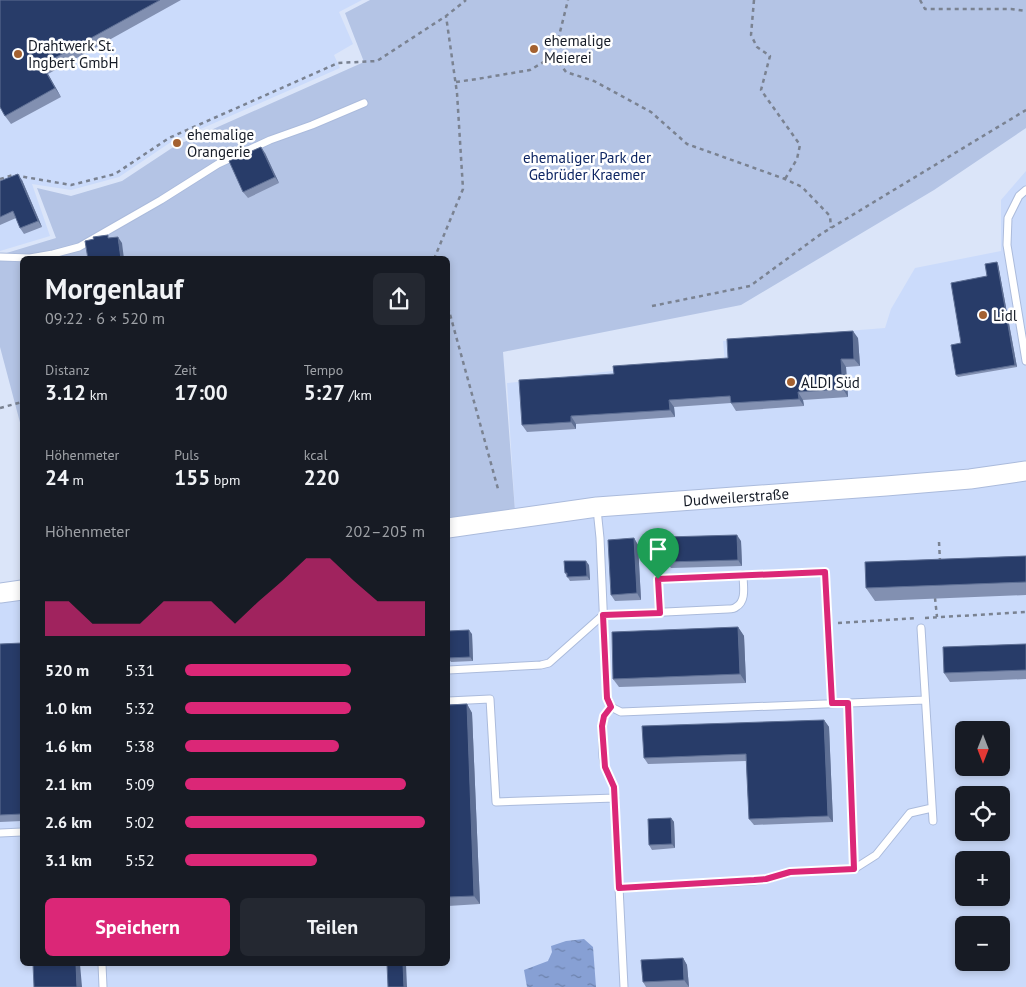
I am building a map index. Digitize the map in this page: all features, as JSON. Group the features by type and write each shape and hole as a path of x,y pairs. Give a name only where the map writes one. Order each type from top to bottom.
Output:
{"main road":[{"name":"Dudweilerstraße","path":"450,528 597,507 970,479 1026,471"},
{"path":"0,593 20,590"}],"lane":[{"path":"42,256 79,247 161,200 218,164 270,140 364,103"},
{"path":"1026,190 1019,196 1008,218 1007,245 1026,362"},
{"path":"0,257 20,258"},
{"path":"597,507 607,698 611,707 621,712 925,700"},
{"path":"660,613 658,579 825,572 832,703"},
{"path":"450,670 549,663 603,615 737,607 744,593 743,575"},
{"path":"921,628 933,821"},
{"path":"450,701 490,699 496,802 615,798"},
{"path":"848,703 854,869"},
{"path":"611,707 604,716 602,726 605,767 614,787 615,798 624,987"},
{"path":"619,888 754,880 766,879 790,872 854,869 876,855 910,813 932,808"},
{"path":"0,833 20,832"},
{"path":"102,966 103,987"}],"path":[{"path":"0,179 13,175 71,186 115,174 169,138 338,63 377,61 446,16 466,0"},
{"path":"456,82 478,80 530,70 554,56 568,0"},
{"path":"754,0 751,35 757,48 770,56 761,90 800,145 797,159 786,179"},
{"path":"920,0 925,9 1011,9 1026,11"},
{"path":"435,256 463,189 458,94 446,16"},
{"path":"554,56 566,72 594,81 652,112 687,144 786,179 802,187 830,216 831,228"},
{"path":"652,306 750,286 831,228 1026,110"},
{"path":"450,314 498,490"},
{"path":"0,408 20,403"},
{"path":"939,542 940,565"},
{"path":"936,598 937,617"},
{"path":"828,623 1026,612"}],"shaded area":[{"path":"0,0 362,0 339,12 353,44 334,55 340,68 171,142 119,177 71,190 32,184 50,236 0,251"},
{"path":"1026,171 1026,987 0,987 0,583 20,580 20,966 450,966 450,520 515,511 507,383 612,371 725,363 723,341 885,328 891,309 915,268 1001,251 1001,200"}],"green space":[{"name":"ehemaliger Park der Gebrüder Kraemer","path":"370,0 1026,0 1026,128 934,190 741,305 503,352 515,511 450,520 450,256 20,256 20,422 0,347 0,255 56,238 37,188 71,196 122,181 175,146 364,62 345,13"}],"water":[{"path":"584,939 593,947 596,987 527,987 524,970 548,961 552,952 551,946 566,941"}],"building":[{"path":"0,0 160,0 42,65 55,88 5,116 0,107"},
{"path":"261,147 275,177 243,192 229,161"},
{"path":"18,174 38,221 20,228 13,211 0,217 0,181"},
{"path":"108,235 108,238 118,237 121,256 88,256 85,241 94,239 93,237"},
{"name":"Lidl","path":"997,262 1015,365 956,375 951,345 961,343 951,283 987,276 985,264"},
{"path":"853,331 854,359 841,359 843,389 798,392 799,399 731,403 730,396 669,400 670,410 571,416 571,422 522,425 519,380 614,374 613,366 728,358 727,339"},
{"path":"737,535 738,560 666,562 666,537"},
{"path":"634,538 637,593 611,595 608,540"},
{"path":"1026,556 1026,582 866,588 865,562"},
{"path":"564,561 586,561 587,576 567,577"},
{"path":"738,627 740,674 613,679 612,632"},
{"path":"469,630 470,657 450,658 450,631"},
{"path":"20,643 20,814 0,815 0,644"},
{"path":"1026,644 1026,670 944,673 943,647"},
{"path":"467,704 474,896 450,897 450,705"},
{"path":"824,720 828,816 749,819 746,754 644,758 642,726"},
{"path":"671,818 672,844 649,845 648,819"},
{"path":"683,958 684,980 643,982 641,960"},
{"path":"33,966 76,966 77,987 34,987"},
{"path":"387,966 403,966 404,987 388,987"}],"place":[{"name":"ehemalige Meierei","path":"534,49"},
{"name":"Drahtwerk St. Ingbert GmbH","path":"18,54"},
{"name":"ehemalige Orangerie","path":"177,143"},
{"name":"Lidl","path":"983,315"},
{"name":"ALDI Süd","path":"791,382"}],"route":[{"path":"825,572 832,703 848,703 854,869 790,872 766,879 754,880 619,888 614,787 605,767 602,726 604,716 611,707 607,698 603,615 660,613 658,579 825,572"}]}
